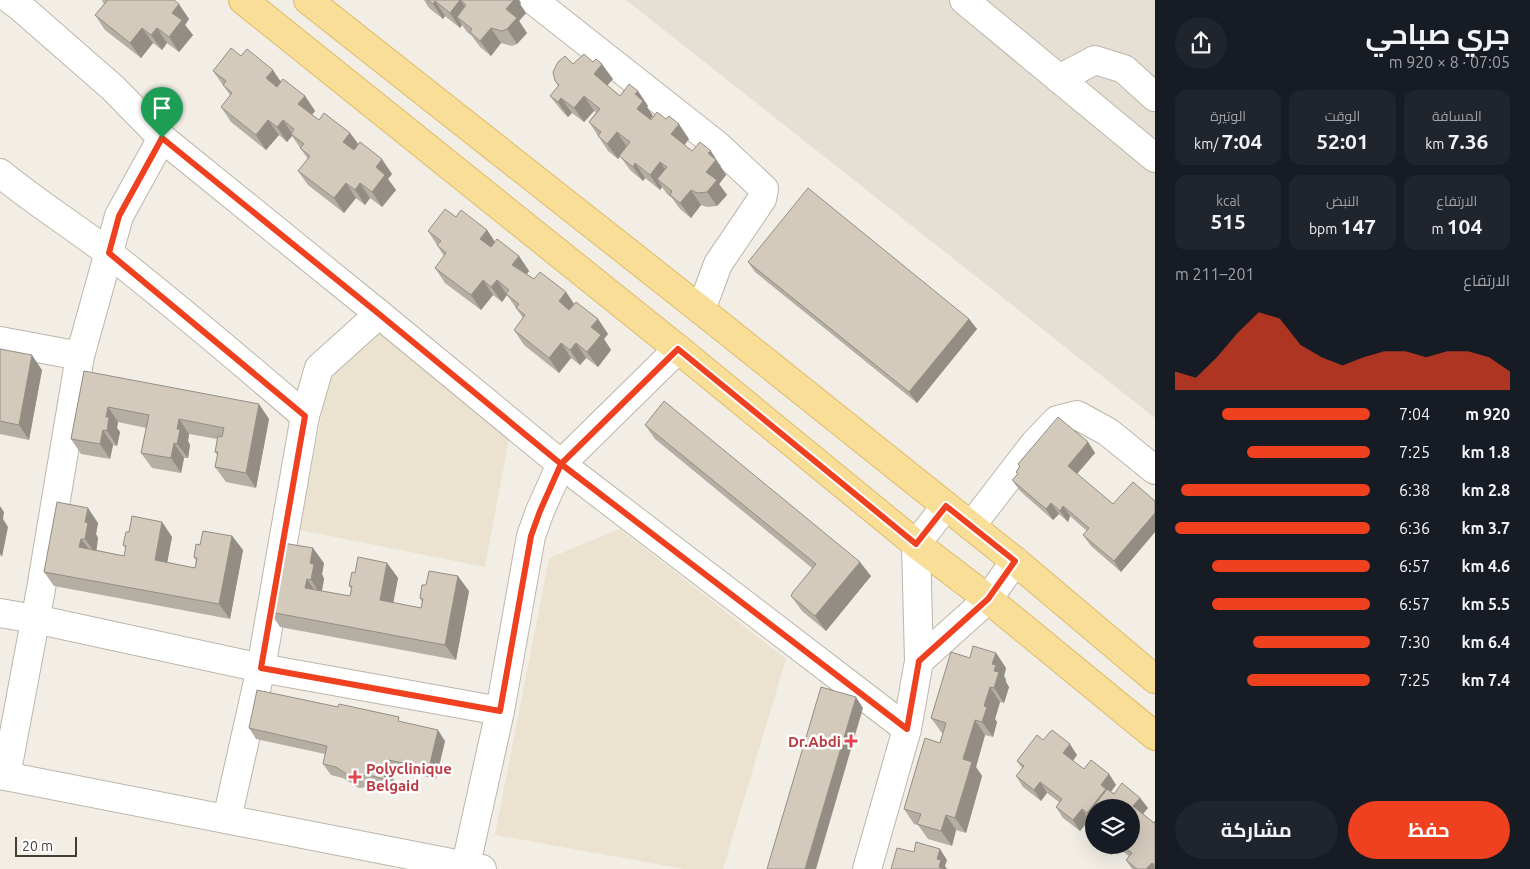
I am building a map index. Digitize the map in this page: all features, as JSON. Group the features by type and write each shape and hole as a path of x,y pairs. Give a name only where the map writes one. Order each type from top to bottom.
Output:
{"main road":[{"path":"243,0 678,349 916,544 988,599 1155,736"},
{"path":"308,0 675,289 1015,561 1155,679"}],"street":[{"path":"10,0 113,88 162,138 561,464 907,729"},
{"path":"533,0 717,145 764,189 762,199 718,264 701,310"},
{"path":"964,0 1155,158"},
{"path":"1059,79 1095,60 1124,69 1155,97"},
{"path":"162,138 119,216 80,356 36,619 3,775 471,868 531,536 540,511 561,464 678,349"},
{"path":"0,173 20,190 109,253 305,416"},
{"path":"675,289 718,264"},
{"path":"227,819 261,668 305,416 319,368 379,314"},
{"path":"0,341 80,356"},
{"path":"971,526 1035,443 1057,420 1077,415 1108,432 1155,470"},
{"path":"868,869 907,729 919,661 916,544 946,506"},
{"path":"919,661 988,599 1015,561"},
{"path":"0,613 36,619 261,668 500,711"}],"shaded area":[{"path":"626,0 1155,0 1155,418"},
{"path":"379,331 509,438 485,567 300,530 328,380"},
{"path":"620,529 786,659 723,869 684,869 495,835 549,558"}],"building":[{"path":"106,0 174,0 179,4 172,13 182,20 169,37 157,28 151,35 142,28 130,43 95,15"},
{"path":"427,0 460,0 450,13 435,1 433,4"},
{"path":"460,0 514,0 506,9 517,18 507,29 502,31 491,28 480,41 470,32 472,29 457,17 466,5"},
{"path":"231,48 241,56 247,49 273,70 266,78 277,87 283,79 305,96 298,104 319,120 324,113 350,133 343,142 354,150 360,142 382,159 376,167 385,175 372,192 360,183 355,190 346,183 334,198 298,171 310,156 300,148 304,144 291,134 294,129 283,120 277,127 268,120 256,135 221,107 232,93 223,85 226,81 213,71"},
{"path":"584,54 593,62 596,59 602,64 594,74 620,96 629,84 638,91 635,94 643,101 637,109 651,120 657,112 666,119 669,116 679,124 671,134 692,151 700,142 711,151 708,153 716,160 706,172 717,180 707,192 697,193 691,190 680,203 670,195 672,191 657,179 667,167 660,162 650,175 635,163 633,167 619,156 630,142 617,132 607,144 598,136 601,132 589,122 600,109 584,96 574,108 561,98 558,102 550,96 559,85 555,81 553,72 558,62 565,56 573,64"},
{"path":"808,188 969,319 909,392 748,262"},
{"path":"445,209 456,217 461,210 487,230 480,239 491,247 497,239 519,256 512,265 534,279 540,272 566,292 559,301 569,310 576,302 598,319 591,327 601,335 587,352 576,343 570,350 561,343 549,358 514,330 525,315 516,308 519,304 506,294 509,290 497,280 491,287 483,280 471,295 435,268 446,253 437,245 441,241 428,231"},
{"path":"0,349 32,355 19,425 0,421"},
{"path":"84,371 259,404 246,473 215,467 218,452 215,452 218,436 222,437 224,428 179,419 177,429 180,430 177,444 174,443 171,458 141,453 149,415 108,407 106,417 109,417 107,431 103,430 100,444 71,439"},
{"path":"664,401 860,562 815,616 791,596 816,564 645,425"},
{"path":"1058,417 1088,442 1068,466 1113,504 1133,482 1155,501 1155,513 1114,561 1083,535 1089,528 1063,506 1060,511 1051,503 1046,509 1012,480 1018,474 1016,472 1020,466 1018,464"},
{"path":"57,502 88,508 85,522 88,523 85,539 81,539 79,547 124,556 126,546 123,545 126,532 129,532 132,516 162,522 155,560 195,568 197,558 194,557 196,544 200,545 203,531 232,536 219,604 44,572"},
{"path":"283,543 313,548 310,563 314,564 311,580 307,579 305,588 350,596 352,586 349,586 352,572 355,573 358,557 387,563 380,600 421,608 423,599 420,598 422,585 426,585 429,571 458,576 445,645 270,612"},
{"path":"973,646 996,653 992,664 996,665 994,671 999,672 994,688 990,687 984,706 987,707 982,722 975,720 963,759 972,762 955,818 946,815 941,831 917,824 921,814 904,809 925,738 940,743 946,723 931,718 951,652 970,658"},
{"path":"821,687 856,697 805,869 767,869"},
{"path":"257,690 338,707 339,704 399,717 398,721 438,730 429,768 388,760 384,779 369,775 351,777 336,767 323,764 327,746 249,728"},
{"path":"1052,730 1070,744 1063,753 1084,769 1091,760 1109,774 1101,785 1106,789 1098,799 1085,799 1085,811 1082,809 1073,820 1056,807 1062,799 1040,782 1034,790 1016,776 1024,766 1017,761 1037,735 1043,740"},
{"path":"1122,783 1140,798 1099,799 1107,789 1114,794"},
{"path":"1140,812 1154,823 1155,821 1155,865 1152,863 1146,869 1137,869 1126,860 1131,854 1140,854"},
{"path":"916,842 940,849 937,859 941,860 939,867 942,869 891,869 897,848 914,852"}],"place":[{"name":"Dr.Abdi","path":"851,741"},
{"name":"Polyclinique Belgaid","path":"355,777"}],"route":[{"path":"162,138 119,216 109,253 250,368 305,416 261,668 500,711 531,536 561,464 678,349 916,544 946,506 1015,561 988,599 919,661 907,729 561,464 162,138"}]}
